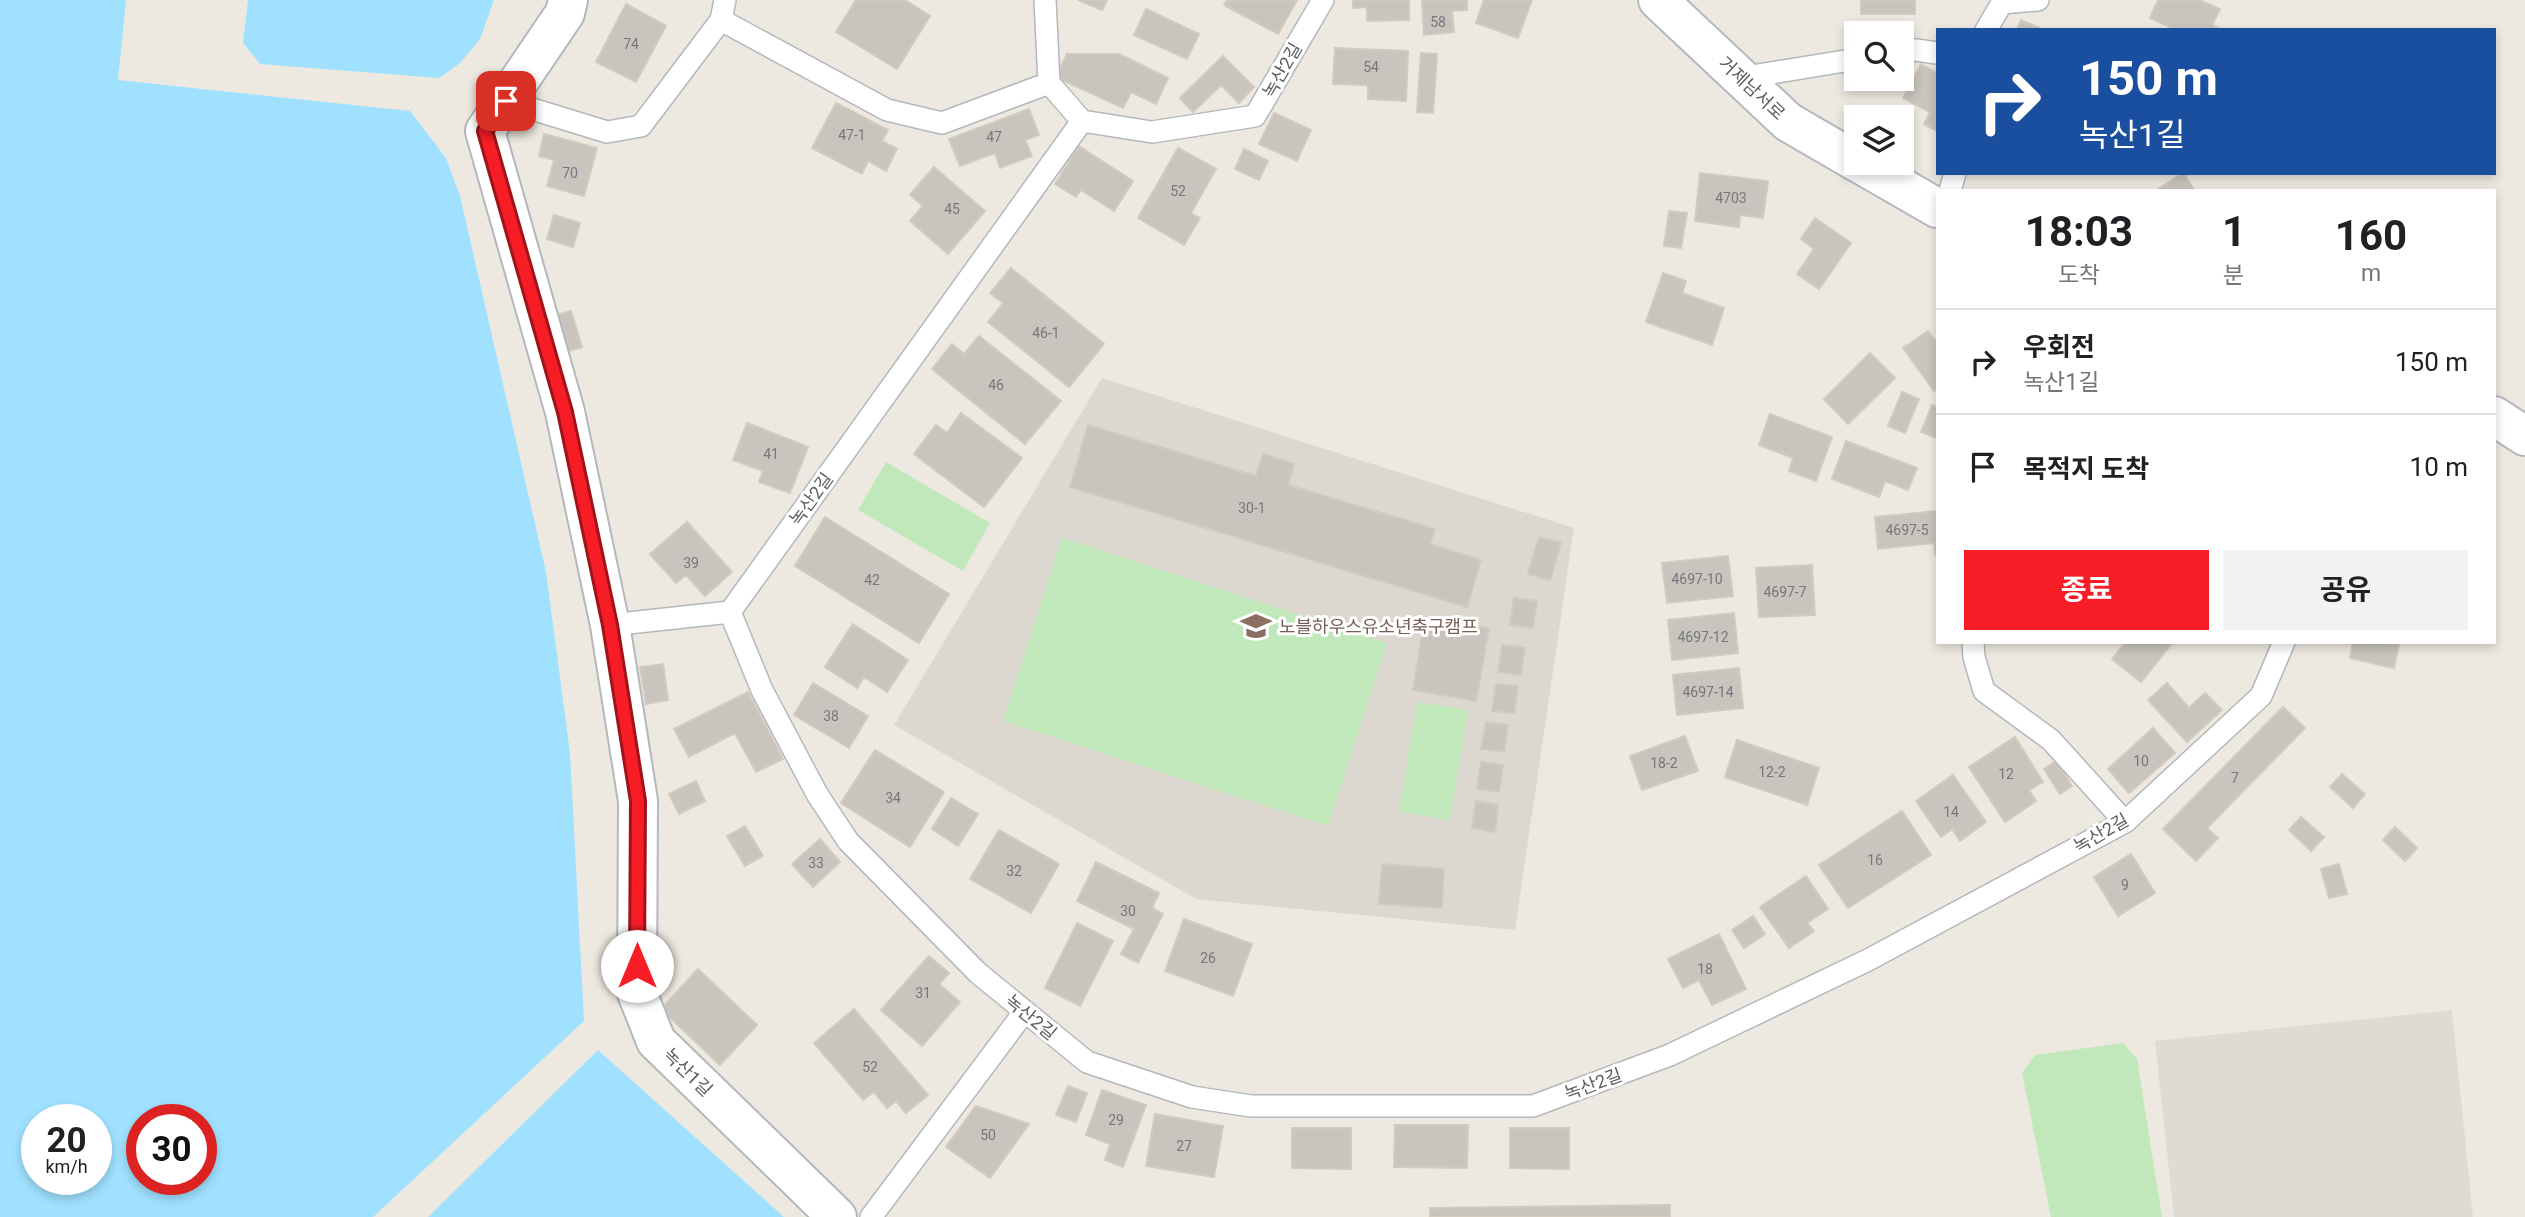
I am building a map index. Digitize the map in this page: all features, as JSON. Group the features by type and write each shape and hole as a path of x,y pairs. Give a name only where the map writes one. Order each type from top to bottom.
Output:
{"street":[{"name":"녹산1길","path":"568,0 565,13 485,131 565,412 610,625 638,801 637,993 656,1041 837,1217"},
{"name":"거제남서로","path":"1658,0 1788,122 1844,154"},
{"name":"거제남서로","path":"1880,175 1936,207"},
{"path":"2496,417 2525,436"}],"lane":[{"path":"1045,0 1049,83 1082,121"},
{"name":"녹산2길","path":"1323,0 1255,116 1153,132 1082,121 730,612 762,690 817,794 848,841 978,973 1087,1062 1192,1097 1251,1107 1533,1106 1670,1055 1843,972 2125,822 2262,696 2283,644"},
{"path":"1987,28 2002,3 2038,0"},
{"path":"506,101 607,132 641,126 723,10 887,110 942,123 1049,83"},
{"path":"1914,50 1936,53"},
{"path":"1740,78 1844,61"},
{"path":"610,625 730,612"},
{"path":"1973,644 1984,691 2052,740 2125,822"},
{"path":"871,1217 1025,1011"}],"shaded area":[{"name":"노블하우스유소년축구캠프","path":"1102,378 1574,528 1515,930 1196,899 894,725"},
{"path":"2452,1010 2473,1217 2174,1217 2155,1041"}],"green space":[{"path":"886,462 990,523 963,571 858,510"},
{"path":"1062,538 1387,643 1328,826 1003,721"},
{"path":"1417,702 1468,710 1450,820 1399,812"},
{"path":"2123,1043 2137,1059 2162,1217 2051,1217 2022,1073 2035,1055"}],"water":[{"path":"0,0 494,0 480,39 460,63 439,78 410,111 446,158 460,196 546,572 570,753 584,1021 598,1050 784,1217 0,1217"}],"pier":[{"path":"126,0 248,0 243,43 260,64 439,78 410,111 118,80"},
{"path":"584,1021 598,1050 428,1217 373,1217"}],"building":[{"path":"856,0 905,0 930,16 897,69 836,32"},
{"path":"1078,0 1107,0 1102,10"},
{"path":"1227,0 1297,0 1278,34 1224,5"},
{"path":"1353,0 1409,0 1409,20 1367,21 1367,7 1353,8"},
{"path":"1422,0 1467,0 1467,10 1452,11 1454,32 1424,35"},
{"path":"1484,0 1532,0 1518,38 1476,23"},
{"path":"1861,0 1915,0 1915,14 1861,14"},
{"path":"2158,0 2199,0 2220,9 2212,25 2218,28 2172,28 2150,18"},
{"path":"626,4 666,26 636,82 596,62"},
{"path":"1146,9 1199,34 1187,59 1134,35"},
{"path":"2021,20 2039,28 2018,28"},
{"path":"1335,48 1408,51 1406,101 1368,99 1368,85 1333,84"},
{"path":"1421,53 1437,54 1433,113 1417,112"},
{"path":"1067,54 1119,54 1168,78 1156,104 1131,92 1123,108 1056,77"},
{"path":"1223,56 1254,87 1239,103 1221,85 1193,112 1180,98"},
{"path":"1921,64 1936,72 1936,130 1924,124 1930,112 1903,98 1907,91 1914,91 1914,77"},
{"path":"836,103 888,130 882,141 897,149 886,171 868,161 862,174 812,148"},
{"path":"1029,109 1039,135 1025,140 1032,156 1000,168 995,153 960,166 949,139"},
{"path":"1274,113 1311,130 1297,161 1259,144"},
{"path":"544,134 597,148 584,196 547,186 554,160 539,156"},
{"path":"1079,146 1133,181 1114,211 1081,190 1076,197 1055,184"},
{"path":"1178,148 1216,169 1191,213 1200,218 1184,245 1138,218"},
{"path":"1244,149 1268,161 1259,180 1235,169"},
{"path":"934,167 985,211 948,254 910,221 923,206 910,195"},
{"path":"1700,173 1768,181 1763,218 1740,215 1739,227 1695,221"},
{"path":"2184,175 2194,189 2158,189"},
{"path":"1669,211 1687,213 1681,248 1664,246"},
{"path":"554,215 580,223 573,247 547,239"},
{"path":"1815,218 1851,243 1819,289 1797,274 1814,249 1801,239"},
{"path":"1011,268 1104,344 1069,387 988,322 1003,303 990,293"},
{"path":"1663,273 1686,281 1682,293 1724,308 1712,345 1646,322"},
{"path":"571,311 582,347 569,351 557,315"},
{"path":"1928,331 1936,342 1934,391 1903,348"},
{"path":"979,336 1061,401 1025,444 932,369 952,344 964,354"},
{"path":"1870,353 1895,378 1848,424 1824,399"},
{"path":"1902,392 1919,399 1905,433 1888,426"},
{"path":"1932,405 1936,407 1936,438 1921,432"},
{"path":"961,413 1022,458 984,507 914,454 936,425 947,433"},
{"path":"1770,414 1832,437 1816,481 1789,471 1793,458 1759,445"},
{"path":"747,423 808,447 790,493 759,482 763,471 733,460"},
{"path":"1088,425 1256,476 1263,454 1294,464 1288,485 1435,529 1430,544 1481,560 1467,607 1070,487"},
{"path":"1846,441 1917,468 1908,490 1885,481 1879,497 1832,479"},
{"path":"1936,511 1936,554 1934,543 1878,549 1875,517"},
{"path":"825,517 949,594 919,643 795,566"},
{"path":"687,522 732,572 705,596 686,575 676,583 650,554"},
{"path":"1539,537 1561,543 1550,580 1528,574"},
{"path":"1728,556 1733,596 1667,603 1662,563"},
{"path":"1812,565 1815,615 1759,617 1756,568"},
{"path":"1514,598 1537,601 1533,628 1510,625"},
{"path":"1734,613 1738,653 1672,660 1668,620"},
{"path":"1425,617 1489,628 1476,701 1413,690"},
{"path":"853,624 908,660 887,692 864,677 857,688 825,667"},
{"path":"2124,644 2171,644 2141,682 2112,659"},
{"path":"2353,644 2399,644 2394,668 2350,658"},
{"path":"1502,645 1525,648 1521,675 1498,672"},
{"path":"663,664 668,700 646,704 640,667"},
{"path":"1739,668 1743,708 1677,715 1673,675"},
{"path":"813,683 868,716 849,748 794,715"},
{"path":"2167,683 2189,708 2205,693 2222,710 2187,742 2148,700"},
{"path":"1496,684 1518,686 1514,713 1492,711"},
{"path":"748,692 783,759 756,772 735,733 689,757 674,729"},
{"path":"2283,707 2305,728 2207,828 2218,838 2196,861 2163,829"},
{"path":"1486,722 1508,725 1504,752 1481,749"},
{"path":"2153,728 2175,753 2129,793 2108,769"},
{"path":"1685,736 1698,771 1642,790 1630,756"},
{"path":"2015,737 2043,782 2029,790 2036,801 2005,822 1969,767"},
{"path":"1737,740 1819,768 1807,805 1725,777"},
{"path":"875,750 944,792 910,847 841,803"},
{"path":"2056,761 2072,786 2060,794 2044,769"},
{"path":"1481,762 1503,765 1499,792 1477,789"},
{"path":"2342,774 2365,794 2353,808 2330,787"},
{"path":"1953,775 1986,822 1960,841 1952,829 1941,837 1916,801"},
{"path":"696,781 705,801 679,814 669,794"},
{"path":"951,798 978,814 958,846 932,829"},
{"path":"1476,801 1498,805 1495,832 1472,828"},
{"path":"1902,811 1931,855 1848,908 1819,865"},
{"path":"2301,817 2324,837 2311,851 2289,830"},
{"path":"745,826 763,856 745,866 727,836"},
{"path":"2395,827 2417,848 2405,861 2383,840"},
{"path":"999,830 1059,864 1031,913 970,879"},
{"path":"820,839 840,862 813,887 792,864"},
{"path":"2131,854 2155,893 2118,916 2094,877"},
{"path":"1096,862 1159,893 1152,908 1163,914 1138,963 1121,954 1134,929 1077,901"},
{"path":"1382,864 1444,869 1442,908 1379,904"},
{"path":"2339,864 2347,894 2329,898 2321,869"},
{"path":"1806,876 1828,909 1807,923 1814,931 1789,948 1760,907"},
{"path":"1753,916 1765,934 1744,948 1732,930"},
{"path":"1184,919 1252,944 1233,996 1165,971"},
{"path":"1077,923 1113,941 1080,1006 1045,988"},
{"path":"1719,934 1746,989 1712,1005 1699,980 1683,988 1668,959"},
{"path":"929,956 949,973 939,984 960,1002 922,1046 881,1010"},
{"path":"698,969 757,1025 720,1065 661,1009"},
{"path":"854,1009 928,1095 906,1113 896,1101 887,1108 874,1092 863,1100 814,1043"},
{"path":"1068,1086 1087,1093 1076,1122 1056,1115"},
{"path":"1102,1090 1146,1105 1123,1167 1105,1160 1110,1144 1086,1135"},
{"path":"976,1106 1029,1124 990,1178 946,1147"},
{"path":"1155,1114 1223,1126 1214,1177 1146,1166"},
{"path":"1395,1125 1468,1125 1467,1168 1394,1167"},
{"path":"1292,1128 1351,1128 1351,1169 1292,1168"},
{"path":"1510,1128 1569,1128 1569,1169 1510,1168"},
{"path":"1670,1205 1670,1217 1430,1217 1430,1208"}],"place":[{"name":"노블하우스유소년축구캠프","path":"1256,626"}],"route":[{"path":"506,101 485,131 565,412 610,625 638,801 637,966"}]}
